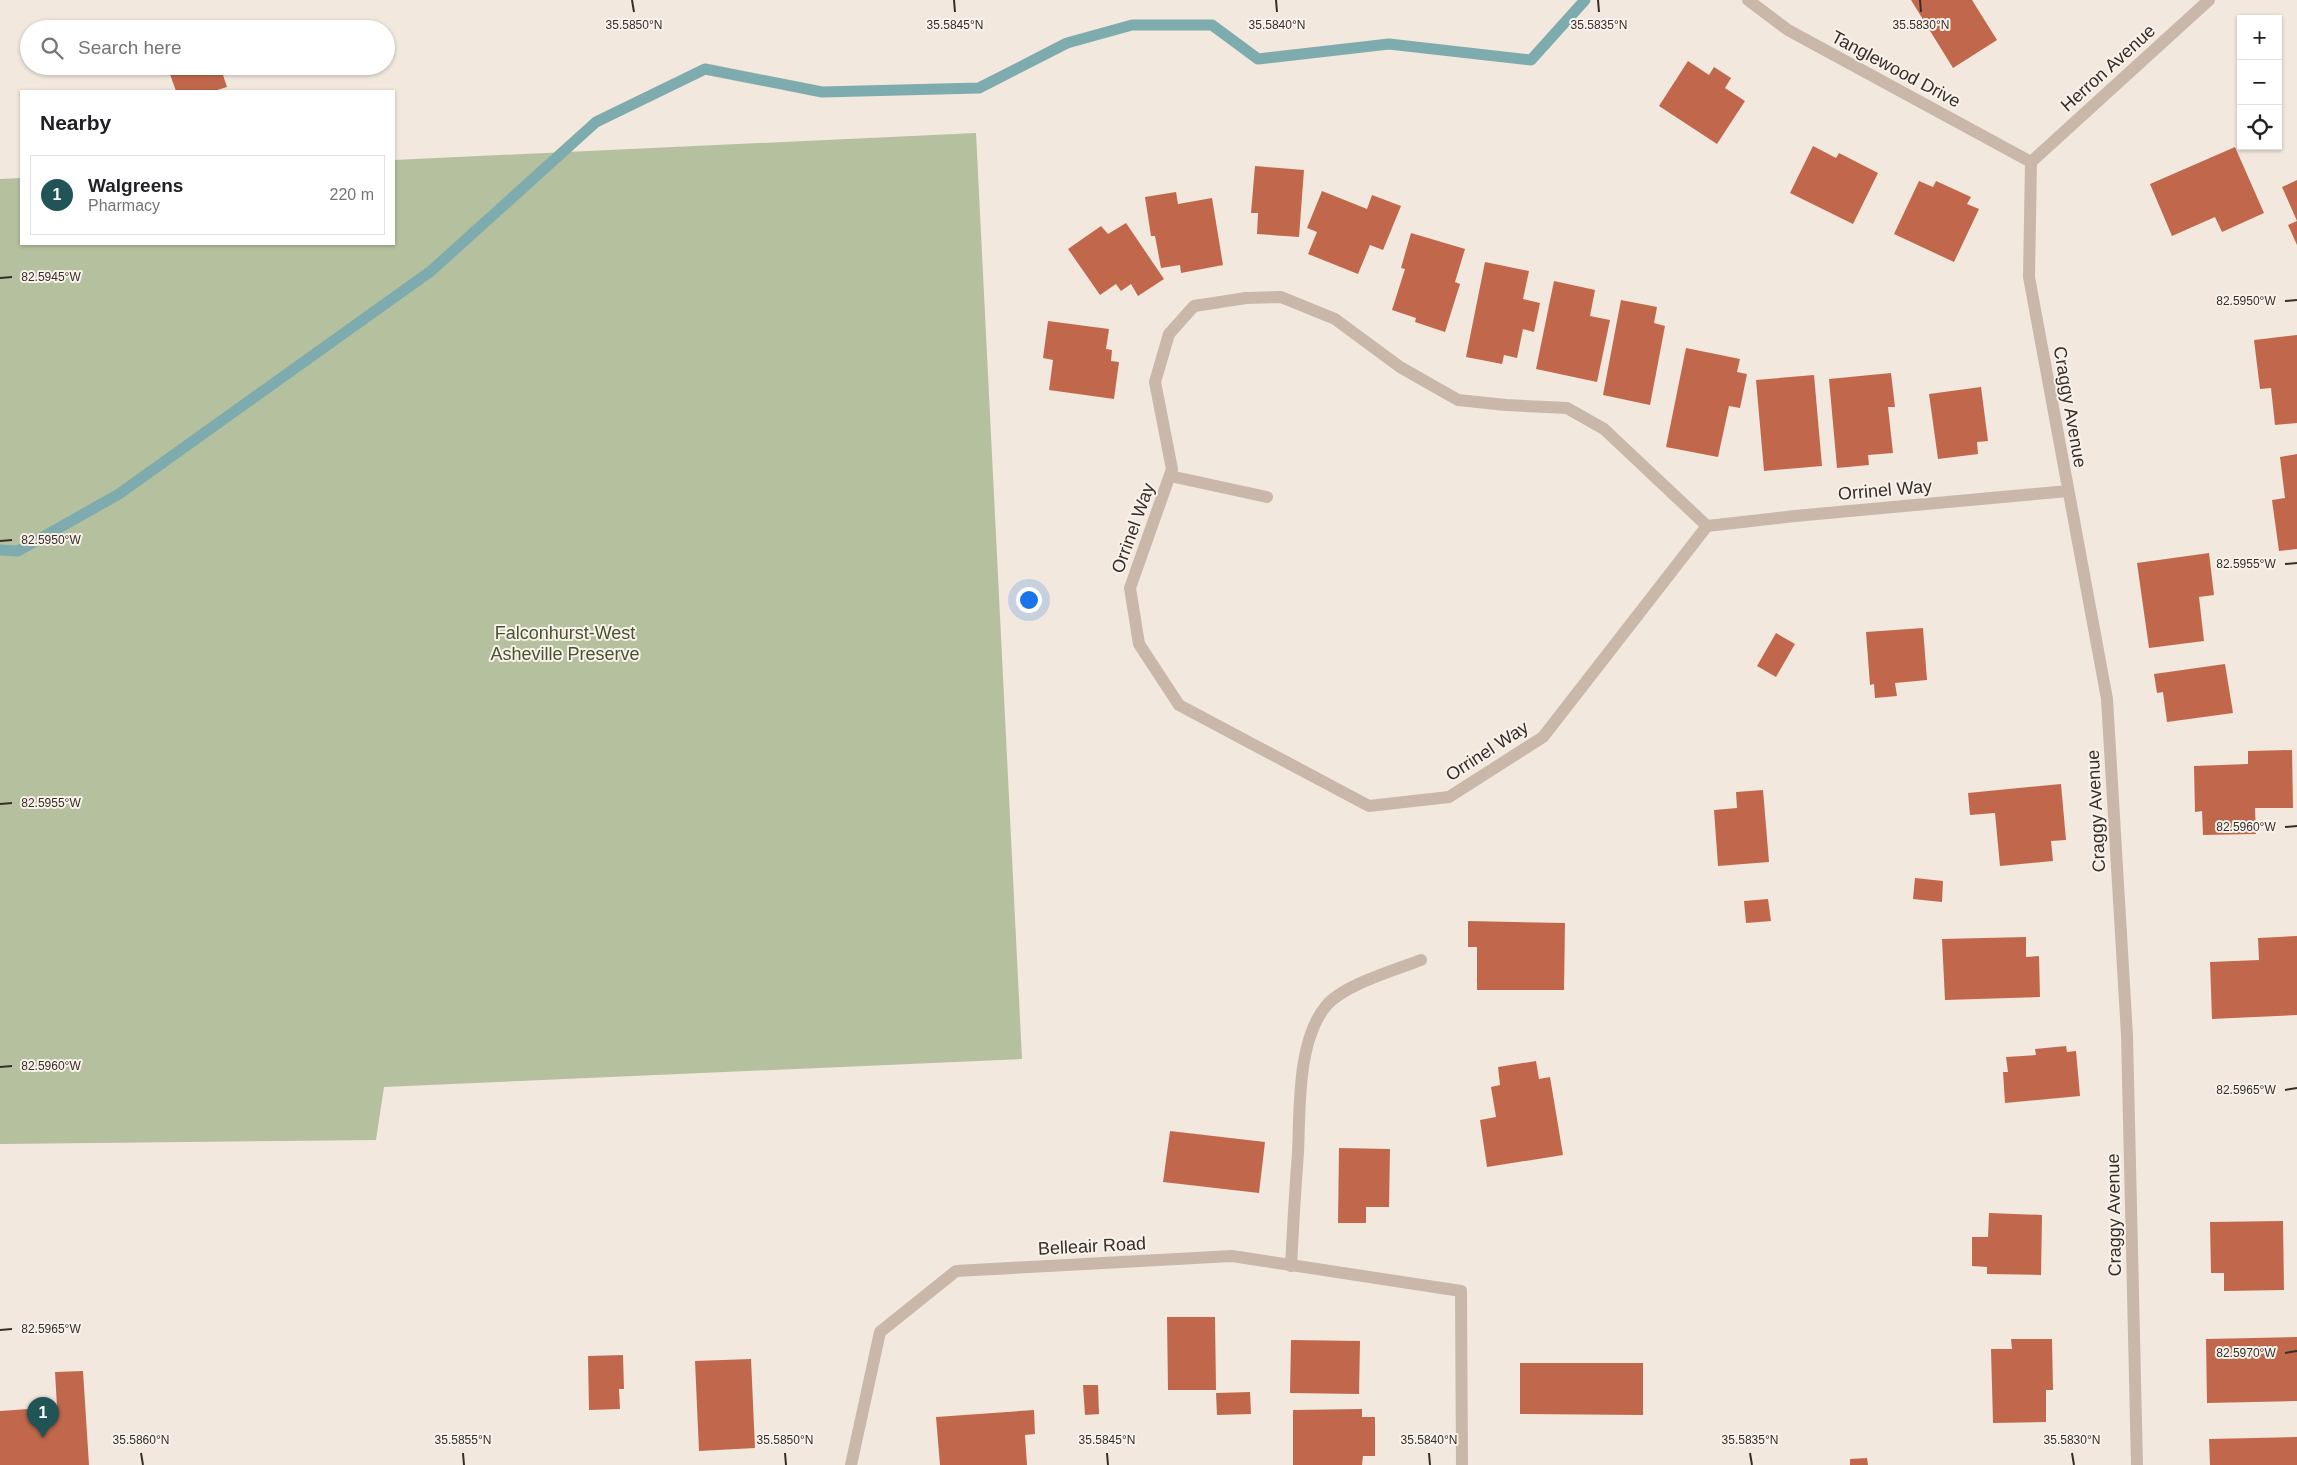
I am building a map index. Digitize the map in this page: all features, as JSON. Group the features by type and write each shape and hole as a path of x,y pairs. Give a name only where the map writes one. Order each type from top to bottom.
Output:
{"street":[{"name":"Tanglewood Drive","path":"1748,0 1788,30 2031,162"},
{"name":"Herron Avenue","path":"2031,162 2208,0"},
{"name":"Craggy Avenue","path":"2031,162 2029,277 2107,699 2128,1035 2137,1465"},
{"name":"Orrinel Way","path":"1706,526 1604,430 1567,408 1458,400 1400,367 1335,319 1281,297 1246,298 1194,306 1170,334 1155,382 1172,469 1130,588 1139,644 1179,705 1369,806 1449,798 1543,736 1706,526 2068,491"},
{"path":"1170,476 1267,497"},
{"path":"1291,1266 1302,1088 1306,1053 1312,1029 1326,1005 1344,992 1375,977 1421,960"},
{"name":"Belleair Road","path":"851,1465 880,1332 956,1271 1232,1256 1461,1291 1462,1465"}],"green space":[{"name":"Falconhurst-West Asheville Preserve","path":"976,133 1022,1059 384,1087 376,1140 0,1144 0,179 20,178 20,245 395,245 395,160"}],"building":[{"path":"1911,0 1972,0 1997,40 1953,68"},
{"path":"1688,61 1709,75 1714,67 1731,78 1725,88 1745,101 1717,144 1659,106"},
{"path":"170,75 223,75 227,87 217,90 176,90"},
{"path":"1813,146 1836,158 1839,153 1878,173 1853,224 1790,193"},
{"path":"2235,147 2264,213 2222,232 2215,217 2172,236 2150,184"},
{"path":"1255,166 1304,170 1299,237 1257,234 1258,213 1251,213"},
{"path":"2297,180 2297,221 2282,187"},
{"path":"1919,181 1933,187 1936,181 1971,197 1967,204 1979,209 1954,262 1894,234"},
{"path":"1322,191 1367,209 1372,195 1401,206 1383,250 1370,245 1358,274 1308,254 1317,232 1307,228"},
{"path":"1176,192 1178,204 1212,198 1223,265 1181,273 1180,265 1161,268 1155,236 1151,236 1145,197"},
{"path":"2297,221 2297,245 2288,225"},
{"path":"1126,223 1164,279 1138,296 1131,284 1121,291 1116,284 1100,295 1068,249 1101,226 1108,234"},
{"path":"1411,233 1465,249 1455,282 1460,284 1445,332 1415,322 1416,318 1392,310 1405,269 1401,268"},
{"path":"1485,262 1529,271 1523,299 1540,303 1534,332 1523,329 1517,358 1504,355 1502,364 1466,357"},
{"path":"1554,281 1595,290 1590,316 1610,320 1597,382 1536,369"},
{"path":"1621,300 1657,307 1654,323 1665,326 1650,405 1603,395"},
{"path":"1048,321 1109,329 1106,349 1112,350 1111,361 1119,362 1114,399 1049,390 1053,360 1043,358"},
{"path":"2297,335 2297,423 2275,425 2271,388 2260,389 2254,340"},
{"path":"1686,348 1740,359 1737,372 1747,374 1740,408 1729,406 1718,457 1666,447"},
{"path":"1891,373 1895,407 1888,407 1893,453 1868,455 1869,465 1837,468 1829,379"},
{"path":"1814,375 1822,466 1764,471 1756,380"},
{"path":"1981,387 1988,441 1977,442 1978,454 1938,459 1929,394"},
{"path":"2297,454 2297,549 2279,551 2272,500 2285,498 2280,457"},
{"path":"2209,553 2214,595 2199,597 2204,641 2149,648 2137,563"},
{"path":"1923,628 1927,680 1895,683 1897,696 1875,698 1874,684 1870,685 1866,632"},
{"path":"1776,633 1795,644 1776,677 1757,666"},
{"path":"2225,664 2233,713 2167,722 2163,692 2157,693 2154,674"},
{"path":"2292,750 2293,808 2255,808 2256,834 2203,835 2202,811 2195,812 2194,766 2248,764 2248,751"},
{"path":"2061,784 2066,840 2051,841 2053,861 2000,866 1995,813 1970,815 1968,793"},
{"path":"1763,790 1769,862 1718,866 1714,810 1737,808 1736,792"},
{"path":"1915,878 1943,881 1942,902 1913,899"},
{"path":"1768,899 1771,921 1746,923 1744,901"},
{"path":"1468,921 1565,923 1564,990 1477,990 1477,947 1468,947"},
{"path":"2297,936 2297,1015 2212,1019 2210,962 2259,960 2258,938"},
{"path":"2026,937 2026,957 2039,956 2040,997 1945,1000 1942,939"},
{"path":"2066,1046 2067,1052 2076,1051 2080,1096 2005,1103 2003,1072 2008,1072 2006,1057 2036,1055 2035,1049"},
{"path":"1536,1061 1539,1079 1550,1077 1563,1155 1487,1167 1480,1120 1496,1117 1491,1087 1500,1085 1498,1067"},
{"path":"1170,1131 1265,1142 1259,1193 1163,1182"},
{"path":"1339,1148 1390,1149 1389,1207 1366,1207 1366,1223 1338,1223"},
{"path":"1989,1213 2042,1215 2041,1275 1987,1274 1987,1267 1972,1266 1972,1237 1988,1237"},
{"path":"2283,1221 2284,1290 2224,1291 2224,1273 2211,1273 2210,1222"},
{"path":"1167,1317 1215,1317 1216,1390 1168,1390"},
{"path":"2297,1337 2297,1401 2207,1403 2206,1339"},
{"path":"2011,1339 2052,1339 2053,1390 2046,1390 2046,1422 1993,1423 1991,1349 2012,1349"},
{"path":"1291,1340 1360,1341 1359,1394 1290,1393"},
{"path":"623,1355 624,1389 619,1389 620,1409 589,1410 588,1356"},
{"path":"751,1359 755,1448 699,1451 695,1361"},
{"path":"1520,1363 1643,1363 1643,1415 1520,1414"},
{"path":"83,1371 89,1465 0,1465 0,1411 57,1407 55,1372"},
{"path":"1083,1385 1098,1385 1099,1414 1085,1415"},
{"path":"1250,1392 1251,1414 1217,1415 1216,1393"},
{"path":"1362,1409 1362,1417 1375,1417 1375,1456 1363,1456 1362,1465 1293,1465 1293,1410"},
{"path":"1034,1410 1035,1434 1025,1435 1027,1465 940,1465 936,1417"},
{"path":"2297,1437 2297,1465 2210,1465 2209,1439"},
{"path":"1867,1458 1868,1465 1850,1465 1850,1459"}],"waterway":[{"path":"0,550 18,551 119,494 431,271 596,122 705,69 822,92 979,88 1067,43 1132,25 1212,25 1258,59 1389,44 1531,60 1585,0"}],"place":[{"name":"Walgreens","path":"43,1438"}]}
